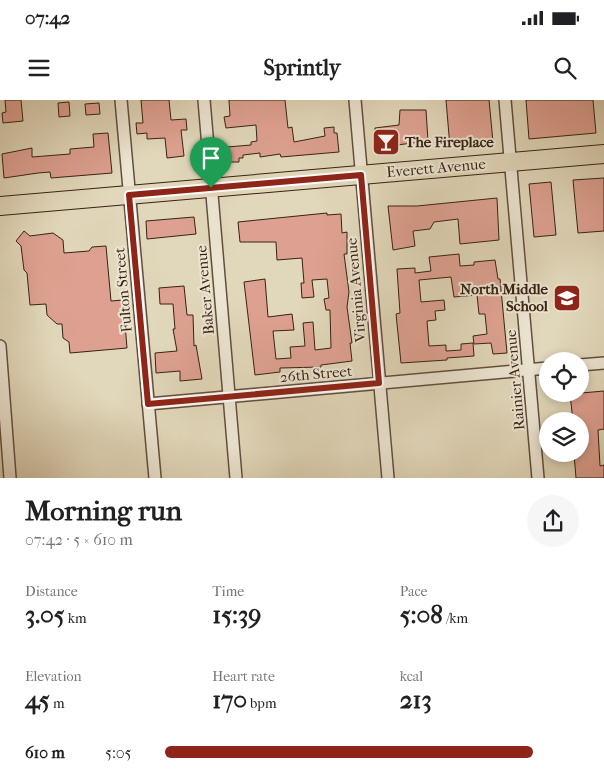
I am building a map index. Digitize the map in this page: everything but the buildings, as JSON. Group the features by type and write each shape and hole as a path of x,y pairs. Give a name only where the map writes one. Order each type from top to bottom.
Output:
{"main road":[{"name":"Everett Avenue","path":"0,206 604,154"}],"street":[{"name":"Fulton Street","path":"121,100 155,478"},
{"name":"Baker Avenue","path":"204,100 236,478"},
{"name":"Virginia Avenue","path":"355,100 388,478"},
{"name":"Rainier Avenue","path":"505,100 538,478"},
{"path":"0,346 10,478"},
{"path":"589,364 604,363"},
{"name":"26th Street","path":"148,404 539,369"}],"place":[{"name":"The Fireplace","path":"386,142"},
{"name":"North Middle School","path":"567,298"}],"route":[{"path":"361,175 379,383 148,404 129,195 211,188 361,175"}]}
